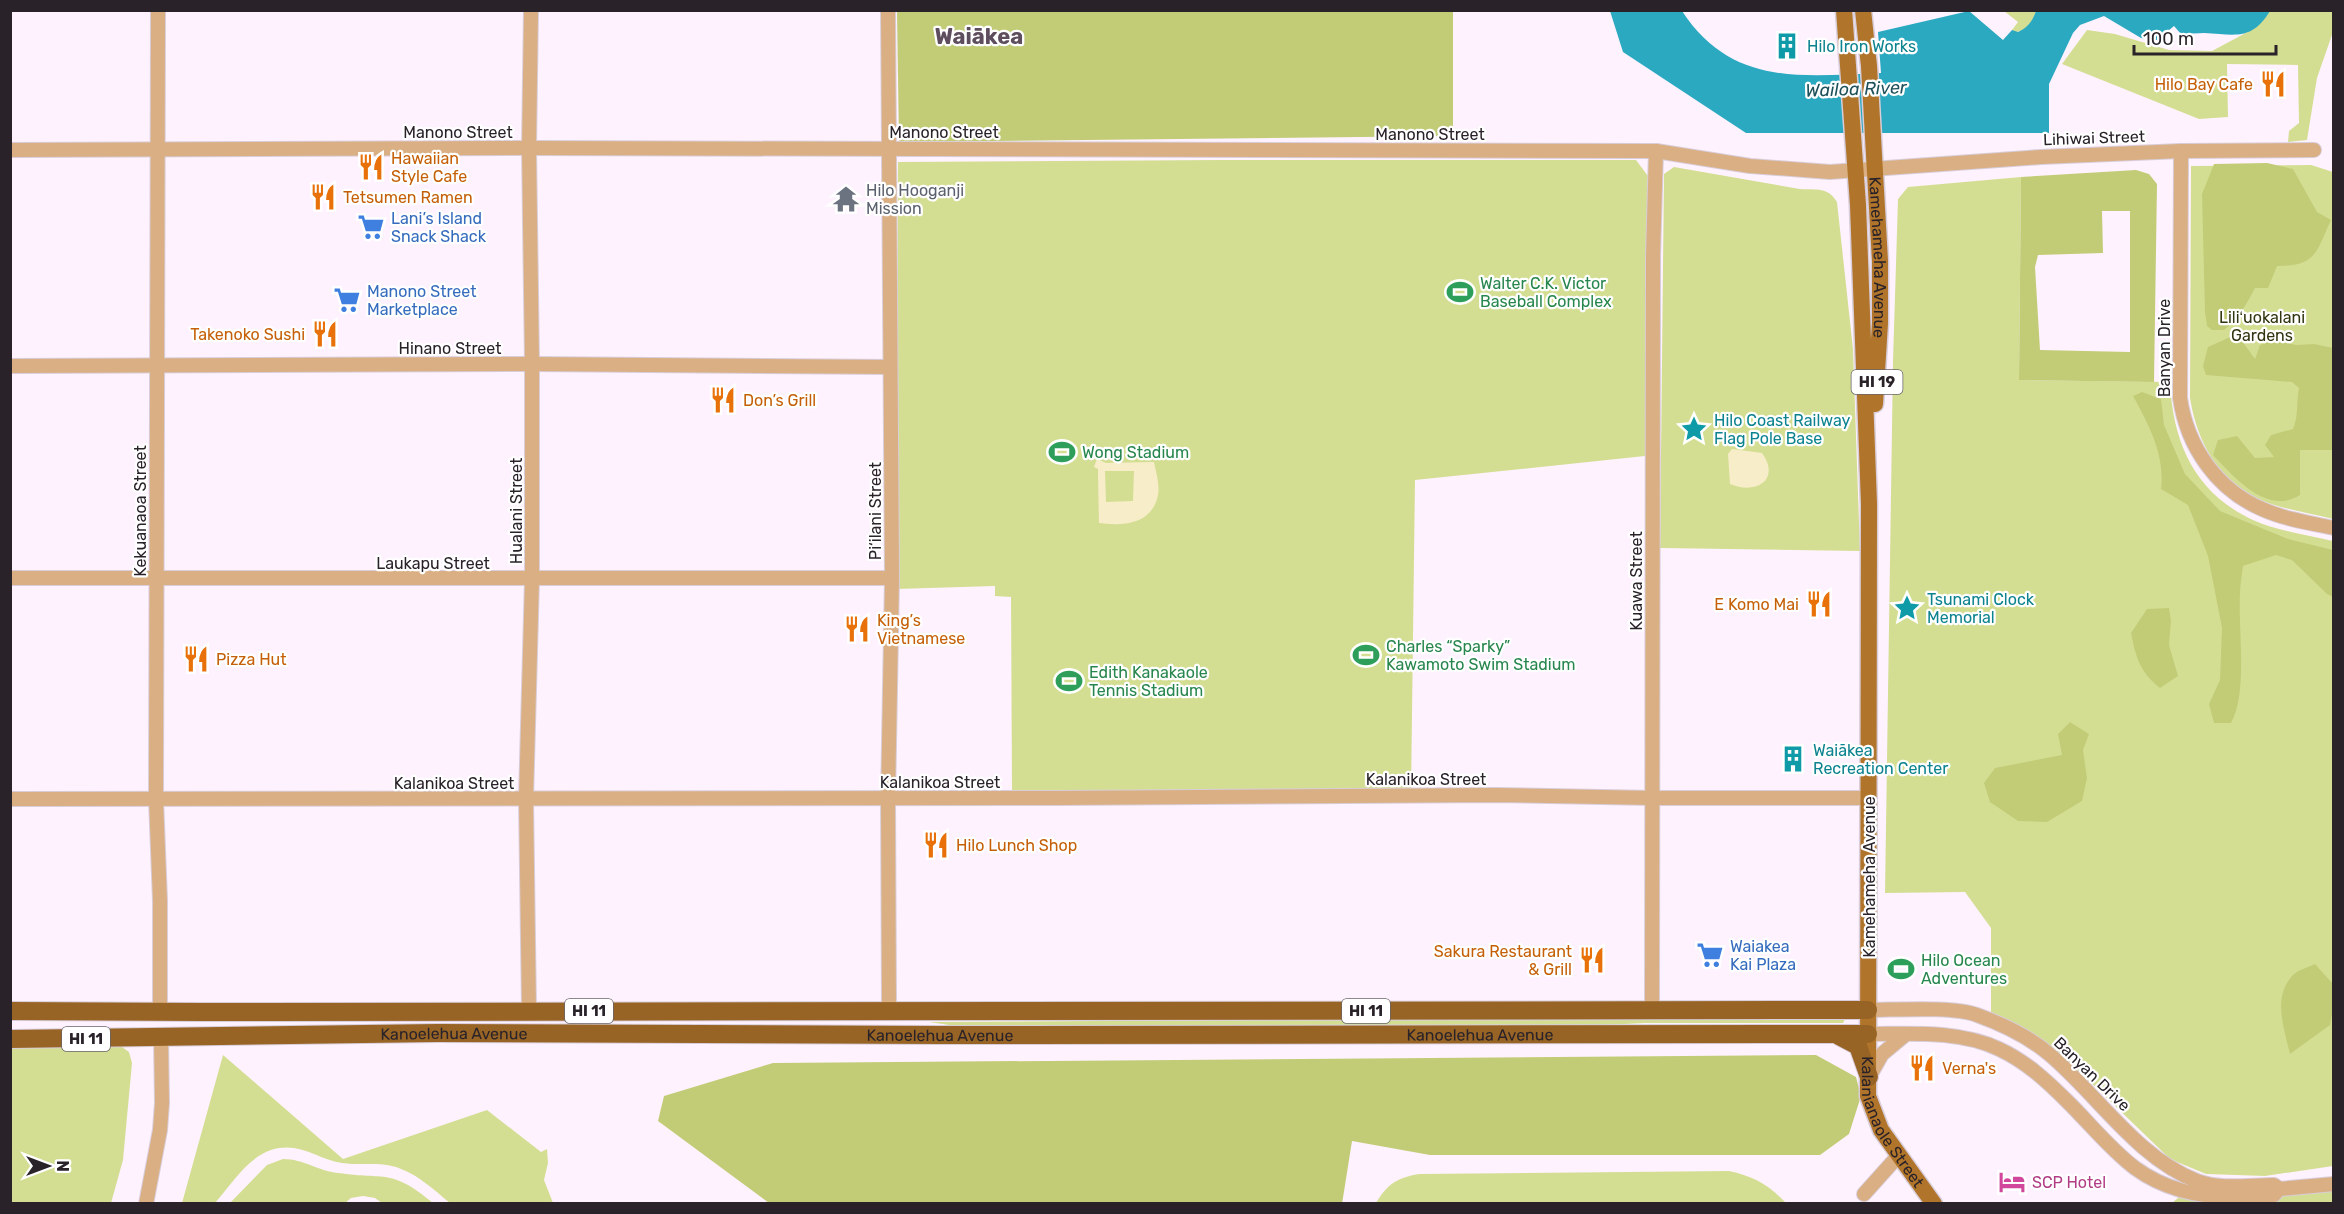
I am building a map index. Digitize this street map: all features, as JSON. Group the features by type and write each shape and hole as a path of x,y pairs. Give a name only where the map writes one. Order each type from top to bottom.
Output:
{"highway":[{"name":"Kanoelehua Avenue","path":"10,1011 1652,1012 1868,1010"},
{"path":"856,1034 879,1022 889,1011 902,1020 942,1035"},
{"path":"160,1012 161,1038"},
{"name":"Kanoelehua Avenue","path":"10,1039 437,1033 1868,1034"},
{"path":"1834,1035 1858,1046 1869,1077"}],"main road":[{"name":"Kamehameha Avenue","path":"1844,10 1863,309 1869,504 1868,1034"},
{"name":"Kamehameha Avenue","path":"1863,10 1874,139 1880,261 1880,323 1869,504"},
{"name":"Kalanianaole Street","path":"1868,1034 1868,1096 1876,1120 1934,1203"}],"street":[{"name":"Kekuanaoa Street","path":"158,10 156,799 160,900 160,1012"},
{"name":"Hualani Street","path":"529,1011 526,799 532,579 529,148 531,10"},
{"name":"Pi‘ilani Street","path":"888,10 892,578 888,799 889,1011"},
{"name":"Manono Street","path":"10,150 889,148 1656,151 1783,169 1876,170"},
{"name":"Lihiwai Street","path":"1876,170 2041,157 2314,150"},
{"name":"Kuawa Street","path":"1652,1012 1653,256 1656,151"},
{"name":"Banyan Drive","path":"2181,152 2180,398 2187,430 2197,451 2210,469 2243,499 2273,513 2334,528"},
{"name":"Hinano Street","path":"10,366 532,364 890,367"},
{"name":"Laukapu Street","path":"10,578 892,578"},
{"name":"Kalanikoa Street","path":"10,799 888,799 1484,795 1869,798"},
{"name":"Banyan Drive","path":"1868,1010 1930,1010 1976,1014 2021,1035 2049,1053 2146,1150 2180,1172 2209,1184 2274,1185 2279,1189 2334,1184"},
{"name":"Banyan Drive","path":"1868,1034 1968,1038 2010,1054 2046,1080 2134,1168 2170,1188 2209,1197 2235,1199 2274,1195 2279,1189"},
{"path":"1869,1077 1881,1054 1906,1034"},
{"path":"148,1197 162,1112 161,1038"},
{"path":"1865,1198 1896,1151"}],"green space":[{"path":"897,11 1453,11 1453,136 899,142"},
{"path":"2004,11 2036,11 2029,25 2015,32 2012,30 2018,22"},
{"path":"2270,11 2333,11 2333,32 2317,78 2307,140 2288,142 2289,131 2299,123 2298,65 2227,64 2228,117 2199,119 2062,64 2087,30 2115,34 2169,50 2212,51 2253,29"},
{"path":"1636,160 1648,176 1645,456 1415,480 1411,793 1012,792 1011,597 995,596 995,586 896,589 898,162"},
{"path":"2267,163 2293,169 2317,212 2331,220 2318,249 2308,260 2277,266 2268,288 2255,288 2234,321 2224,330 2212,330 2207,326 2205,312 2202,194 2214,164"},
{"name":"Liliʻuokalani Gardens","path":"2311,165 2333,172 2333,519 2288,509 2261,500 2233,482 2221,471 2204,445 2190,398 2191,166"},
{"path":"1674,167 1800,189 1822,190 1834,197 1837,202 1853,349 1860,551 1660,548 1664,174"},
{"path":"2136,170 2149,174 2157,184 2154,382 2019,380 2021,177","holes":["2102,211 2130,211 2130,352 2040,350 2035,267 2038,255 2103,253"]},
{"path":"2021,177 2019,380 2170,382 2172,405 2182,446 2202,481 2216,496 2233,509 2263,524 2333,541 2333,1166 2265,1176 2206,1174 2170,1159 2081,1073 2033,1034 1991,1012 1991,928 1965,892 1885,893 1893,361 1898,199 1908,187"},
{"path":"2237,334 2255,359 2260,345 2274,340 2296,345 2314,344 2333,348 2333,450 2300,450 2300,495 2288,500 2275,501 2252,491 2213,455 2218,440 2237,436 2255,458 2274,457 2265,445 2271,435 2293,429 2296,419 2299,388 2292,382 2206,375 2203,366 2208,347"},
{"path":"2142,392 2161,399 2164,425 2185,474 2220,511 2288,539 2333,550 2333,597 2292,560 2276,555 2243,566 2240,594 2241,678 2236,710 2231,723 2214,723 2209,704 2220,680 2222,628 2208,556 2188,505 2161,489 2162,476 2158,452 2150,429 2133,396"},
{"path":"2169,608 2171,621 2169,645 2178,676 2160,688 2143,670 2131,633 2147,609"},
{"path":"2070,722 2089,734 2083,750 2087,778 2082,801 2047,822 2018,821 1990,802 1984,783 1995,768 2062,755 2058,734"},
{"path":"2315,964 2333,984 2333,1009 2330,1025 2290,1054 2281,1013 2283,993 2293,975"},
{"path":"1845,1019 1843,1023 1644,1023 1568,1027 1150,1025 1018,1027 956,1026 929,1022"},
{"path":"11,1046 122,1047 129,1052 132,1063 123,1160 111,1203 11,1203"},
{"path":"223,1055 343,1159 487,1110 541,1152 547,1149 548,1163 544,1180 553,1203 450,1203 421,1180 401,1169 387,1165 342,1163 299,1149 281,1148 271,1150 254,1159 215,1203 182,1203"},
{"path":"1816,1055 1856,1077 1861,1096 1849,1134 1820,1155 1430,1155 1352,1141 1342,1204 769,1203 658,1121 664,1096 773,1063"},
{"path":"283,1159 298,1161 331,1172 397,1180 433,1203 382,1203 375,1198 363,1196 351,1198 345,1203 230,1203 267,1165"},
{"path":"1729,1171 1760,1182 1786,1203 1376,1203 1394,1182 1420,1174"},
{"path":"2333,1185 2333,1203 2172,1203 2178,1198 2196,1194"}],"sand":[{"path":"1732,449 1762,453 1769,471 1763,483 1749,488 1730,484 1728,454"},
{"path":"1097,459 1106,463 1154,462 1158,478 1158,495 1155,505 1143,518 1135,521 1118,524 1099,523 1098,469 1094,467","holes":["1105,471 1134,471 1133,501 1106,502"]}],"water":[{"name":"Wailoa River","path":"1610,11 1682,11 1702,36 1723,53 1746,65 1771,72 1824,75 1881,73 1878,32 1969,11 2003,40 2012,30 2018,32 2027,26 2036,11 2270,11 2256,28 2233,35 2181,34 2174,26 2157,40 2141,38 2104,16 2080,25 2073,33 2049,84 2049,133 1746,133 1623,52"}],"place":[{"name":"Hilo Iron Works","path":"1787,46"},
{"name":"Hilo Bay Cafe","path":"2273,84"},
{"name":"Hawaiian Style Cafe","path":"371,167"},
{"name":"Tetsumen Ramen","path":"323,197"},
{"name":"Hilo Hooganji Mission","path":"846,199"},
{"name":"Lani’s Island Snack Shack","path":"371,227"},
{"name":"Walter C.K. Victor Baseball Complex","path":"1460,292"},
{"name":"Manono Street Marketplace","path":"347,300"},
{"name":"Takenoko Sushi","path":"325,334"},
{"name":"Don’s Grill","path":"723,400"},
{"name":"Hilo Coast Railway Flag Pole Base","path":"1694,429"},
{"name":"Wong Stadium","path":"1062,452"},
{"name":"E Komo Mai","path":"1819,604"},
{"name":"Tsunami Clock Memorial","path":"1907,608"},
{"name":"King’s Vietnamese","path":"857,629"},
{"name":"Charles “Sparky” Kawamoto Swim Stadium","path":"1366,655"},
{"name":"Pizza Hut","path":"196,659"},
{"name":"Edith Kanakaole Tennis Stadium","path":"1069,681"},
{"name":"Waiākea Recreation Center","path":"1793,759"},
{"name":"Hilo Lunch Shop","path":"936,845"},
{"name":"Waiakea Kai Plaza","path":"1710,955"},
{"name":"Sakura Restaurant & Grill","path":"1592,960"},
{"name":"Hilo Ocean Adventures","path":"1901,969"},
{"name":"Verna's","path":"1922,1068"},
{"name":"SCP Hotel","path":"2012,1182"}],"district":[{"name":"Waiākea","path":"979,36"}]}
